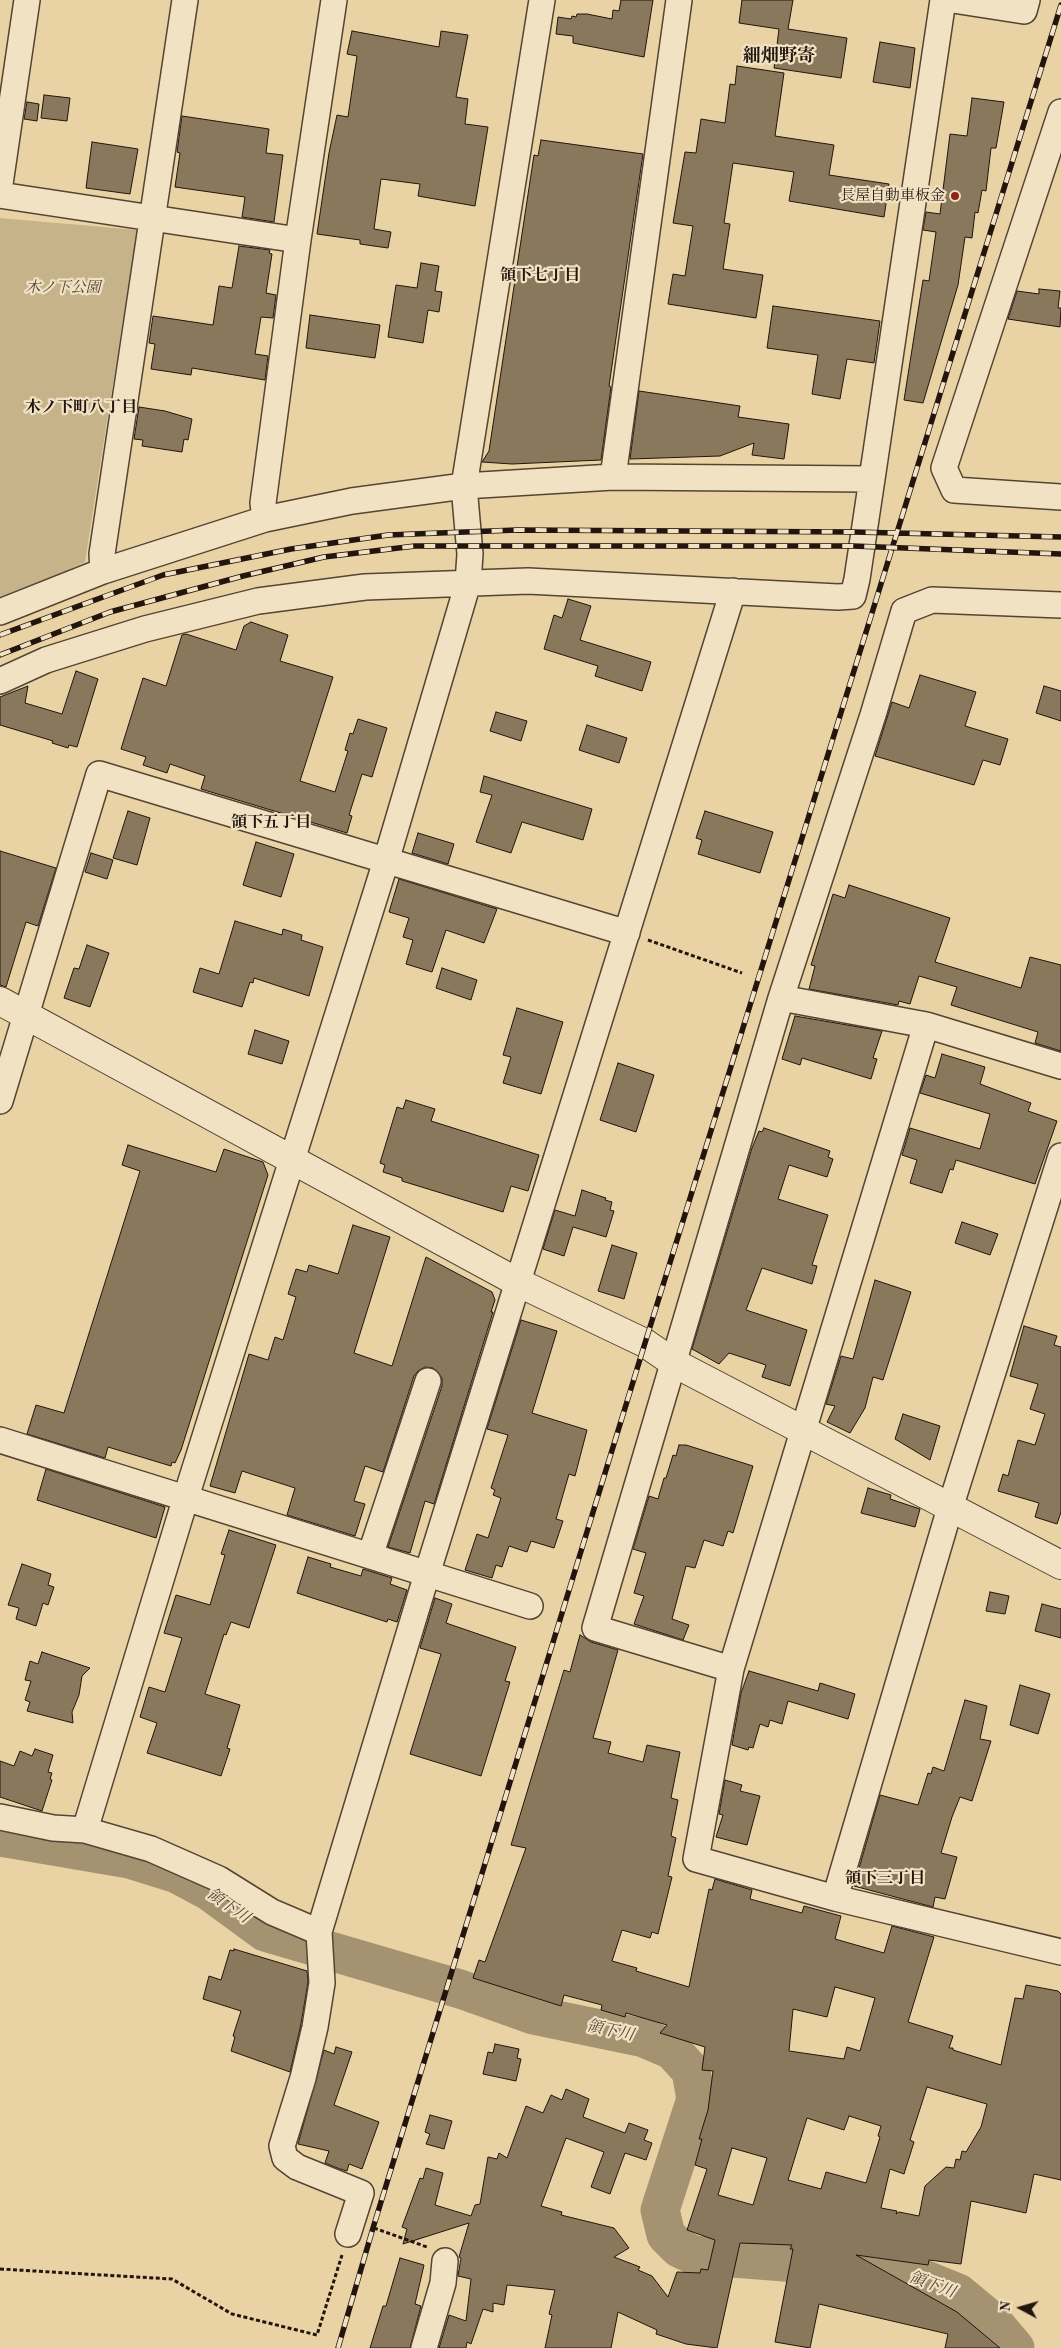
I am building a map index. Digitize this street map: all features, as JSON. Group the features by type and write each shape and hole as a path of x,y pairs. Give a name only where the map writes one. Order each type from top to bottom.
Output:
{"street":[{"path":"0,184 27,0"},
{"path":"103,571 102,554 185,0"},
{"path":"265,519 263,503 298,240 334,0"},
{"path":"85,1830 186,1498 386,861 468,583 470,554 464,486 542,0"},
{"path":"613,478 680,0"},
{"path":"0,681 46,660 145,629 258,601 365,587 528,581 838,598 852,596 857,579 943,0"},
{"path":"953,0 1024,11 1027,0"},
{"path":"1061,112 944,468 954,490 1061,497"},
{"path":"0,195 298,240"},
{"path":"0,612 103,571 265,519 352,501 464,486 613,478 872,478"},
{"path":"348,2234 361,2193 297,2167 284,2158 282,2146 303,2078 315,2027 322,1983 318,1937 427,1574 733,591"},
{"path":"731,1669 595,1628 782,998 870,724 904,611 932,600 1061,605"},
{"path":"0,1101 100,774 627,933"},
{"path":"782,998 926,1025 1061,1066"},
{"path":"0,1001 519,1283 645,1343 674,1363 1061,1565"},
{"path":"926,1025 731,1669 696,1859 834,1898 1059,1945"},
{"path":"834,1898 950,1508 1061,1156"},
{"path":"370,1556 428,1381"},
{"path":"0,1440 530,1606"},
{"path":"0,1816 53,1828 85,1830 151,1849 219,1879 272,1912 318,1937"},
{"path":"424,2348 443,2283 445,2262"}],"path":[{"path":"627,933 742,973"},
{"path":"0,2269 172,2278 232,2314 317,2335 348,2234 373,2228 428,2248 445,2262"}],"green space":[{"name":"木ノ下公園","path":"0,218 137,230 85,562 0,603"}],"building":[{"path":"621,0 653,0 644,57 573,43 573,36 556,34 558,17 571,19 572,16 576,17 577,14 587,14 612,19 613,10 619,11"},
{"path":"742,0 793,0 788,29 847,38 841,78 774,68 779,29 739,23"},
{"path":"352,31 439,47 441,31 468,35 456,97 468,99 465,124 488,127 475,206 418,196 420,184 381,179 374,229 391,232 388,248 360,244 360,240 317,234 329,153 337,115 348,117 357,56 347,54"},
{"path":"880,42 915,48 910,88 873,82"},
{"path":"737,66 784,73 775,136 834,145 829,175 889,184 884,217 789,201 794,172 733,163 724,223 730,224 723,269 763,275 756,318 668,304 673,274 685,276 693,226 673,223 685,152 696,153 701,119 725,123 730,84 735,85"},
{"path":"44,95 70,98 67,121 41,118"},
{"path":"972,98 1004,102 996,148 991,148 986,191 982,190 978,213 975,212 972,238 965,237 958,285 923,403 904,400 923,280 929,281 936,232 923,230 926,212 940,214 950,134 967,136"},
{"path":"27,102 39,104 37,121 24,119"},
{"path":"182,116 269,129 266,153 283,155 274,222 242,217 245,197 175,187 180,153 177,152"},
{"path":"541,140 643,154 609,386 611,387 601,460 512,464 482,462 489,451 534,155 538,156"},
{"path":"92,142 138,149 130,194 86,188"},
{"path":"239,246 270,250 269,253 272,254 266,293 276,295 273,318 261,317 255,354 268,356 265,380 192,368 191,375 151,369 155,344 149,343 153,316 213,325 219,286 232,288"},
{"path":"421,263 439,266 435,291 442,292 439,312 428,310 423,343 388,337 396,285 417,288"},
{"path":"1039,289 1060,291 1058,308 1061,308 1060,327 1008,319 1017,291 1039,294"},
{"path":"773,306 880,321 874,363 847,359 840,399 812,394 818,355 767,348"},
{"path":"310,315 380,325 375,358 306,348"},
{"path":"639,391 740,406 738,417 789,424 784,459 752,455 754,443 720,456 630,459"},
{"path":"139,407 165,411 192,419 188,440 184,439 182,452 142,446 143,440 134,439"},
{"path":"568,599 591,606 580,640 651,662 642,691 595,676 598,666 544,649 554,615 562,618"},
{"path":"251,622 288,635 280,661 333,677 300,781 335,792 348,751 345,750 350,733 353,734 358,719 387,728 372,777 362,774 349,815 352,816 347,833 201,789 205,776 170,764 167,773 143,765 146,757 121,749 143,678 166,686 182,635 186,634 236,650 244,626"},
{"path":"76,671 98,679 77,747 69,745 68,748 52,743 53,741 0,725 0,697 28,686 25,703 62,714"},
{"path":"920,675 976,692 965,726 1008,739 1000,765 983,760 974,785 875,756 892,702 909,708"},
{"path":"1044,686 1061,691 1061,721 1036,713"},
{"path":"496,712 527,721 521,741 490,731"},
{"path":"587,725 627,738 619,763 579,750"},
{"path":"484,776 592,809 583,840 522,822 511,853 476,842 492,795 480,792"},
{"path":"128,811 150,818 137,865 113,858"},
{"path":"705,811 773,832 760,873 698,854 702,840 696,838"},
{"path":"418,833 454,844 448,864 412,853"},
{"path":"256,842 294,854 281,897 243,885"},
{"path":"0,851 56,868 38,926 26,922 6,987 0,985"},
{"path":"91,853 113,860 107,879 85,872"},
{"path":"399,879 497,909 484,943 446,930 432,972 406,964 413,940 403,937 409,918 389,912"},
{"path":"849,885 950,918 935,962 1021,988 1030,957 1061,965 1061,1051 1035,1043 1038,1032 951,1005 957,987 919,976 910,1004 899,1001 898,1005 809,989 815,966 811,965 833,894 845,898"},
{"path":"235,921 282,935 283,929 302,935 301,940 323,947 309,996 254,978 253,983 250,982 242,1007 193,992 200,968 219,974"},
{"path":"87,945 109,953 90,1007 64,998 74,968 79,969"},
{"path":"442,968 477,980 471,1000 436,988"},
{"path":"517,1008 563,1022 541,1094 503,1083 511,1057 503,1055"},
{"path":"795,1016 882,1031 873,1058 877,1059 871,1079 802,1058 800,1065 782,1059"},
{"path":"255,1030 289,1041 282,1064 248,1054"},
{"path":"942,1054 985,1067 980,1084 1031,1103 1028,1111 1057,1121 1035,1184 956,1160 953,1170 950,1169 942,1193 910,1183 917,1160 902,1155 910,1128 980,1149 990,1114 920,1093 926,1075 935,1078"},
{"path":"618,1063 654,1075 636,1132 600,1120"},
{"path":"406,1100 435,1109 431,1121 539,1155 528,1191 511,1186 503,1212 402,1181 402,1178 383,1172 385,1165 380,1163 397,1107 403,1109"},
{"path":"764,1128 830,1151 828,1157 833,1159 827,1177 789,1165 778,1199 828,1215 812,1265 817,1266 812,1284 762,1268 746,1310 807,1330 790,1386 762,1377 766,1365 729,1353 719,1364 692,1349 752,1148 759,1131 762,1132"},
{"path":"128,1145 216,1172 224,1149 263,1162 268,1175 181,1450 175,1463 172,1462 171,1466 108,1447 105,1458 27,1434 36,1405 64,1413 140,1171 122,1165"},
{"path":"582,1190 612,1202 610,1210 614,1211 606,1237 573,1227 564,1256 543,1249 555,1210 575,1216"},
{"path":"962,1222 998,1234 990,1255 955,1243"},
{"path":"353,1225 390,1237 354,1353 392,1366 426,1257 492,1292 495,1300 491,1312 493,1312 434,1504 425,1501 410,1553 388,1547 442,1386 442,1378 433,1368 425,1367 414,1376 383,1472 365,1466 354,1501 365,1504 355,1536 287,1515 295,1488 242,1471 235,1493 210,1486 249,1354 268,1360 275,1337 283,1340 296,1297 288,1294 296,1269 307,1272 309,1265 338,1274"},
{"path":"612,1245 637,1253 624,1299 598,1291"},
{"path":"875,1280 911,1292 883,1380 873,1377 865,1408 850,1433 827,1422 835,1406 826,1404 841,1356 853,1359"},
{"path":"521,1320 557,1331 532,1413 587,1430 575,1476 569,1474 556,1519 563,1521 554,1548 531,1541 527,1552 509,1546 502,1567 496,1565 492,1578 465,1570 477,1534 488,1538 501,1498 493,1495 495,1490 491,1488 508,1435 487,1429"},
{"path":"1024,1326 1057,1336 1054,1345 1061,1347 1061,1512 1057,1524 1035,1517 1039,1503 998,1491 1003,1474 1008,1476 1018,1440 1035,1445 1045,1414 1030,1409 1038,1384 1010,1376"},
{"path":"903,1414 940,1426 930,1460 895,1439"},
{"path":"679,1445 686,1445 753,1466 733,1533 728,1531 723,1546 704,1540 695,1568 686,1566 672,1619 689,1625 683,1640 634,1624 644,1596 634,1593 646,1553 633,1549 649,1496 658,1499 664,1478 666,1478 673,1455 676,1456"},
{"path":"46,1469 165,1507 156,1538 37,1500"},
{"path":"868,1488 891,1495 890,1499 920,1509 915,1527 861,1513"},
{"path":"229,1530 276,1545 249,1628 231,1622 226,1635 224,1634 205,1694 240,1705 227,1748 230,1749 221,1776 147,1753 157,1723 140,1717 149,1687 165,1692 182,1638 164,1633 176,1595 210,1605 225,1555 221,1554"},
{"path":"308,1557 331,1564 330,1567 361,1576 363,1569 392,1578 390,1584 407,1590 397,1622 388,1619 387,1622 297,1593"},
{"path":"22,1564 51,1574 48,1585 54,1587 48,1605 43,1603 36,1626 16,1619 19,1608 8,1605"},
{"path":"990,1592 1009,1596 1005,1614 986,1611"},
{"path":"435,1598 452,1604 446,1623 516,1647 505,1681 510,1682 481,1776 410,1754 441,1654 420,1648"},
{"path":"1042,1604 1061,1609 1061,1638 1035,1631"},
{"path":"580,1635 591,1642 618,1650 593,1738 611,1742 608,1753 643,1762 647,1745 680,1752 671,1798 678,1800 671,1836 676,1838 668,1876 672,1877 658,1934 652,1932 650,1938 622,1930 612,1961 637,1968 636,1971 689,1987 709,1889 712,1890 715,1879 752,1890 750,1899 802,1913 804,1906 841,1916 835,1939 884,1953 892,1926 934,1937 908,2022 953,2036 949,2048 953,2048 953,2050 1001,2065 1015,1998 1023,1999 1026,1985 1058,1991 1061,1994 1061,2180 1034,2174 1026,2213 971,2201 961,2264 929,2260 928,2265 856,2255 957,2312 1000,2348 945,2348 948,2334 819,2304 810,2348 775,2342 793,2249 790,2249 792,2245 740,2243 717,2348 686,2344 656,2334 657,2330 618,2312 611,2348 545,2348 552,2315 549,2314 555,2290 507,2285 504,2305 493,2303 493,2312 483,2309 471,2344 467,2342 466,2348 439,2348 449,2315 466,2321 471,2279 458,2276 461,2258 459,2257 469,2223 403,2244 407,2229 402,2227 420,2178 423,2179 426,2168 443,2173 435,2205 471,2216 475,2205 480,2204 488,2157 497,2159 499,2153 507,2158 526,2106 543,2113 551,2095 562,2100 566,2089 589,2099 583,2117 625,2133 629,2123 648,2130 644,2140 652,2143 646,2160 625,2153 610,2194 591,2187 604,2152 566,2138 541,2206 562,2212 561,2215 614,2228 629,2248 614,2257 640,2267 638,2270 652,2276 668,2297 677,2272 700,2273 701,2269 708,2270 715,2240 687,2230 707,2169 695,2165 702,2139 699,2139 708,2110 713,2071 702,2070 705,2047 660,2033 667,2025 626,2013 625,2017 601,2010 602,2005 564,1995 561,2006 473,1978 479,1960 485,1962 526,1848 511,1845 564,1670 570,1672","holes":["835,1987 875,1998 860,2051 847,2047 844,2059 789,2051 793,2009 827,2017","927,2087 987,2104 981,2127 966,2152 962,2151 960,2160 956,2159 954,2168 946,2167 925,2186 919,2216 899,2212 896,2214 897,2211 881,2208 890,2169 904,2174 914,2142 910,2140","849,2116 881,2126 878,2136 880,2137 866,2183 826,2172 821,2189 788,2180 807,2118 844,2130","732,2148 767,2158 753,2205 718,2195"]},
{"path":"42,1652 90,1668 82,1676 79,1695 72,1712 73,1723 27,1711 30,1702 25,1700 31,1681 25,1680 30,1661 38,1664"},
{"path":"749,1671 818,1691 820,1683 855,1694 848,1719 788,1701 782,1724 770,1720 768,1727 760,1724 753,1748 749,1747 748,1750 732,1745 741,1693"},
{"path":"1020,1685 1050,1694 1038,1734 1010,1725"},
{"path":"965,1700 987,1706 980,1739 991,1741 972,1801 960,1797 941,1853 957,1857 945,1899 935,1897 933,1907 854,1886 880,1795 918,1805 928,1773 931,1774 933,1767 944,1771"},
{"path":"35,1749 53,1755 48,1772 52,1773 50,1779 52,1780 42,1811 0,1797 0,1761 14,1766 20,1751 32,1756"},
{"path":"725,1780 742,1785 740,1791 760,1796 747,1845 716,1837 723,1815 719,1814"},
{"path":"234,1949 307,1971 308,1982 301,2024 290,2072 231,2051 235,2037 233,2036 241,2011 203,1999 209,1976 221,1980 230,1950 234,1951"},
{"path":"495,2044 519,2049 517,2058 521,2059 516,2081 483,2074 488,2052 493,2053"},
{"path":"336,2047 352,2052 334,2105 379,2122 362,2169 349,2164 347,2171 340,2169 325,2163 329,2151 298,2144 324,2050 334,2054"},
{"path":"430,2115 452,2121 444,2149 426,2144 430,2134 425,2132"},
{"path":"400,2258 424,2265 415,2304 421,2306 410,2348 370,2348 383,2306 386,2306"}],"waterway":[{"name":"領下川","path":"0,1837 129,1859 177,1874 209,1891 265,1932 460,1989 533,2015 644,2038 672,2050 691,2071 696,2099 660,2210 666,2235 679,2248 694,2255 875,2269 921,2278 958,2293 993,2322 1015,2348"}],"railway":[{"path":"338,2348 373,2228 645,1343 1061,5"},
{"path":"0,635 163,575 291,549 388,535 517,530 854,532 1061,537"},
{"path":"0,655 110,612 243,576 324,557 415,546 853,546 1061,554"}],"place":[{"name":"長屋自動車板金","path":"955,196"}],"district":[{"name":"細畑野寄","path":"779,56"},
{"name":"領下七丁目","path":"540,276"},
{"name":"木ノ下町八丁目","path":"81,408"},
{"name":"領下五丁目","path":"271,823"},
{"name":"領下三丁目","path":"885,1879"}]}
